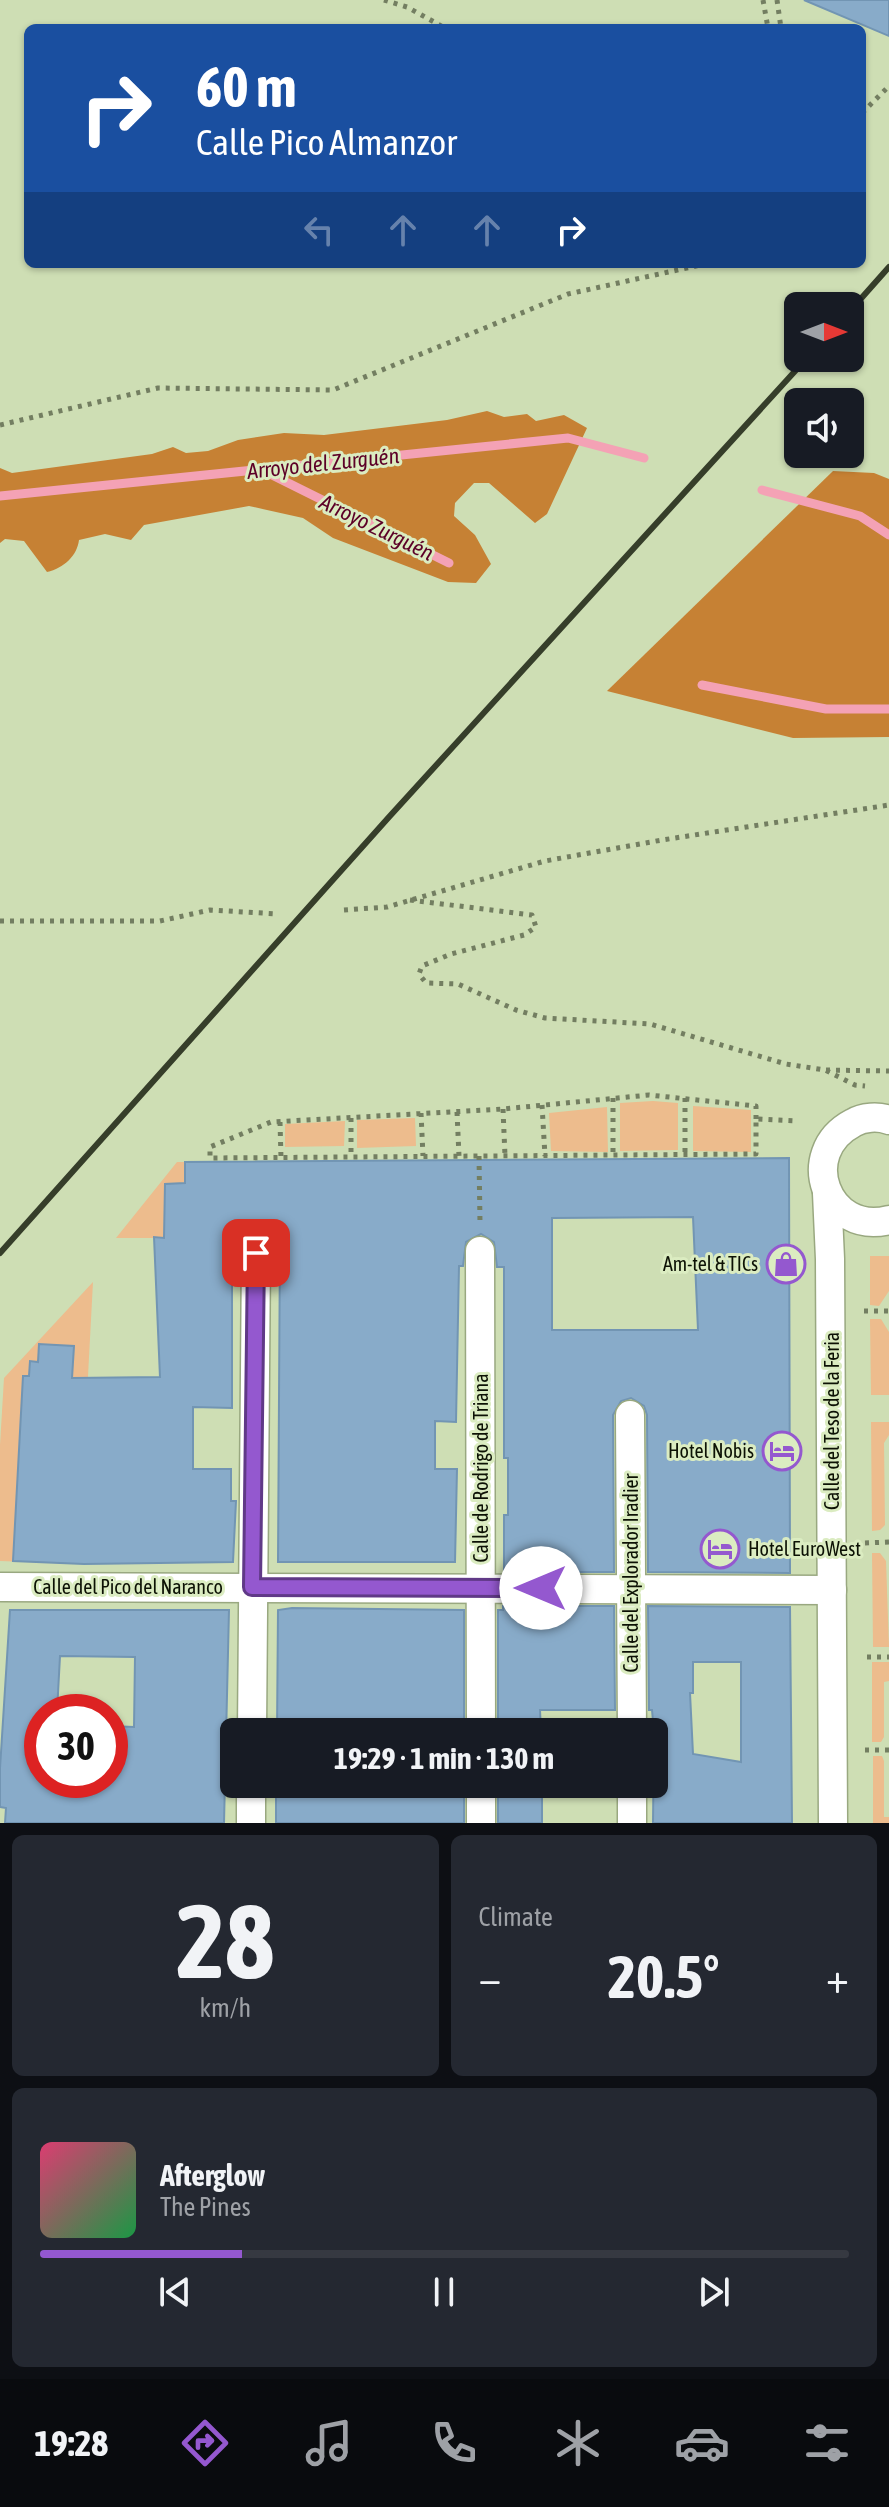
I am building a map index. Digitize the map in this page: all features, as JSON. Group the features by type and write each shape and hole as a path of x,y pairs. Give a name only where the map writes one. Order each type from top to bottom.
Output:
{"street":[{"name":"Calle del Teso de la Feria","path":"833,1823 830,1259 827,1193 822,1170 827,1148 840,1130 860,1119 889,1120"},
{"path":"827,1193 842,1212 877,1221"},
{"path":"830,1259 877,1221"},
{"name":"Calle de Rodrigo de Triana","path":"480,1242 481,1718"},
{"path":"252,1718 256,1253"},
{"name":"Calle del Explorador Iradier","path":"630,1415 632,1718"},
{"name":"Calle del Pico del Naranco","path":"0,1587 832,1590"},
{"path":"251,1798 251,1823"},
{"path":"481,1798 481,1823"},
{"path":"632,1798 632,1823"}],"path":[{"path":"384,0 407,7 438,24"},
{"path":"763,0 767,24"},
{"path":"777,0 780,24"},
{"path":"866,109 889,86"},
{"path":"0,425 158,388 333,390 568,294 687,268"},
{"path":"344,910 387,907 545,861 889,805"},
{"path":"410,900 532,915 536,927 524,935 451,954 422,966 419,974 426,983 458,984 516,1010 545,1018 650,1024 786,1064 825,1070 889,1071"},
{"path":"0,921 160,921 210,910 278,914"},
{"path":"825,1070 855,1085 878,1088"},
{"path":"649,1095 756,1106 756,1154 210,1158 210,1147 271,1122 503,1109 613,1098 649,1095"},
{"path":"613,1098 613,1156"},
{"path":"685,1098 685,1155"},
{"path":"542,1105 545,1156"},
{"path":"503,1109 505,1156"},
{"path":"457,1112 459,1156"},
{"path":"421,1113 423,1156"},
{"path":"351,1118 351,1157"},
{"path":"756,1119 798,1121"},
{"path":"280,1122 281,1158"},
{"path":"479,1156 480,1242"},
{"path":"864,1311 889,1311"},
{"path":"865,1543 889,1542"},
{"path":"867,1657 889,1657"},
{"path":"865,1750 889,1750"}],"shaded area":[{"path":"487,411 504,417 527,414 536,421 564,415 587,428 547,514 535,523 489,483 474,483 455,503 454,516 475,535 491,564 476,583 448,582 333,538 303,518 249,506 144,525 131,540 105,534 79,540 69,560 47,572 24,541 5,539 0,543 0,468 12,473 152,454 173,447 186,453 208,451 238,440 284,433 324,435 447,420"},
{"path":"833,471 874,473 889,479 889,737 793,738 607,691"},
{"path":"620,1103 678,1103 678,1150 620,1151"},
{"path":"693,1106 751,1110 751,1152 693,1151"},
{"path":"607,1107 608,1152 551,1151 549,1113"},
{"path":"415,1118 416,1146 357,1148 357,1120"},
{"path":"345,1121 344,1146 285,1147 285,1124"},
{"path":"177,1162 185,1162 185,1183 165,1184 164,1238 116,1238"},
{"path":"870,1256 889,1256 889,1291 879,1306 870,1305"},
{"path":"93,1282 78,1564 0,1561 0,1445 4,1378"},
{"path":"870,1319 881,1319 889,1332 889,1395 871,1395"},
{"path":"871,1422 889,1422 889,1435 884,1443 885,1525 880,1530 872,1531"},
{"path":"872,1553 880,1553 886,1561 889,1647 873,1647"},
{"path":"872,1662 889,1662 889,1681 884,1682 884,1737 881,1742 872,1742"},
{"path":"873,1756 882,1756 884,1761 884,1817 889,1817 889,1823 873,1823"}],"building":[{"path":"804,0 889,0 889,36"},
{"path":"789,1158 790,1573 648,1572 647,1415 644,1406 631,1398 621,1401 613,1415 614,1572 504,1572 508,1458 504,1458 504,1267 497,1267 494,1242 481,1234 466,1242 463,1266 459,1266 456,1422 435,1421 435,1469 457,1469 455,1562 278,1562 280,1236 232,1236 232,1408 193,1407 193,1469 231,1469 231,1501 236,1501 233,1562 84,1564 13,1561 23,1376 29,1376 30,1361 38,1362 39,1344 74,1346 72,1378 160,1377 154,1237 164,1238 165,1184 185,1183 185,1162","holes":["693,1217 698,1330 552,1330 552,1218"]},
{"path":"503,1606 614,1606 615,1710 540,1710 540,1718 498,1718 498,1610 503,1610"},
{"path":"648,1606 790,1607 792,1823 653,1823 653,1798 668,1798 668,1718 653,1718 652,1710 649,1710","holes":["693,1662 741,1662 741,1762 693,1754 690,1693 693,1693"]},
{"path":"10,1610 229,1610 226,1718 220,1718 220,1798 225,1798 224,1823 5,1823 6,1808 0,1807"},
{"path":"278,1610 464,1610 464,1718 277,1718"},
{"path":"276,1798 464,1798 464,1823 276,1823"},
{"path":"498,1798 542,1798 542,1823 498,1823"}],"waterway":[{"name":"Arroyo del Zurguén","path":"0,496 568,438 644,458"},
{"name":"Arroyo Zurguén","path":"262,470 449,563"},
{"name":"Arroyo del Zurguén","path":"762,490 860,516 889,535"},
{"name":"Arroyo Zurguén","path":"702,685 826,709 889,709"}],"railway":[{"path":"864,295 889,267"},
{"path":"0,1253 389,817 794,372"}],"place":[{"name":"Am-tel & TICs","path":"786,1264"},
{"name":"Hotel Nobis","path":"782,1451"},
{"name":"Hotel EuroWest","path":"720,1549"}],"route":[{"path":"256,1253 252,1587 541,1588"}]}
